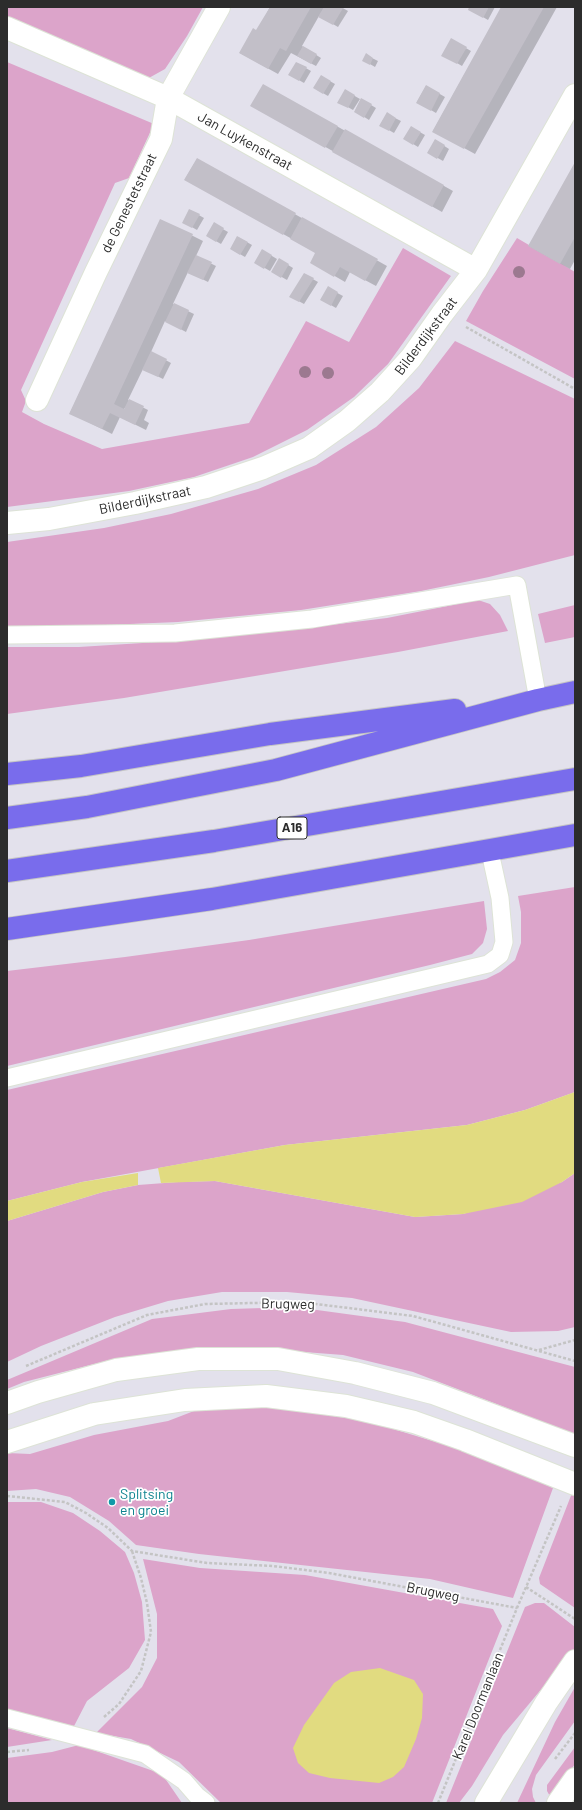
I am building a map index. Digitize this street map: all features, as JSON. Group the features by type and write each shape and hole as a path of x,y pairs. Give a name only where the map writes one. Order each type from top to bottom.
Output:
{"highway":[{"path":"7,818 87,807 276,770 538,700 575,692"},
{"path":"7,774 81,766 270,734 538,700"},
{"name":"A16","path":"7,870 214,841 575,779"},
{"path":"7,929 212,899 570,837"}],"street":[{"name":"de Genestetstraat","path":"37,400 160,139 168,98 219,7"},
{"name":"Jan Luykenstraat","path":"7,28 168,98 476,270"},
{"name":"Bilderdijkstraat","path":"7,523 49,518 135,503 206,487 263,468 309,448 347,421 380,392 411,358 442,314 476,270 575,95"},
{"path":"7,1403 38,1392 116,1370 198,1359 278,1360 355,1372 433,1393 575,1446"},
{"path":"7,1442 94,1414 185,1400 266,1396 346,1406 414,1422 573,1483"},
{"path":"485,1802 546,1703 575,1661"},
{"path":"558,1803 575,1779"}],"lane":[{"path":"7,635 182,633 312,619 517,585 538,700"},
{"path":"7,1078 488,964 500,955 504,942 500,898 490,852"},
{"path":"7,1718 144,1754 184,1780 197,1796 206,1803"}],"path":[{"path":"442,314 575,389"},
{"name":"Brugweg","path":"22,1367 147,1315 205,1304 300,1302 413,1316 575,1361"},
{"path":"538,1350 575,1340"},
{"name":"Karel Doormanlaan","path":"438,1803 517,1608 573,1483"},
{"path":"7,1496 65,1502 86,1513 108,1528 132,1551 141,1578 146,1597 151,1632 141,1671 119,1704 94,1726 75,1737"},
{"name":"Brugweg","path":"132,1551 207,1563 273,1566 329,1573 517,1608"},
{"path":"526,1587 575,1619"},
{"path":"7,1752 37,1749"}],"shaded area":[{"path":"7,7 203,7 187,36 165,69 147,79 7,16"},
{"path":"7,62 154,124 129,178 115,183 21,390 26,401 22,412 44,424 102,449 249,423 306,321 349,342 403,248 451,276 388,364 354,397 307,430 253,457 194,477 129,491 7,507"},
{"path":"517,238 575,272 575,379 466,321 483,291"},
{"path":"455,341 575,399 575,555 489,577 421,591 301,610 178,622 57,627 7,626 7,542 104,528 171,514 258,489 316,465 376,427 419,388"},
{"path":"478,600 490,604 500,615 508,631 398,652 124,698 7,714 7,647 79,647 190,640 387,618"},
{"path":"575,605 575,637 545,643 538,614"},
{"path":"575,887 575,1092 525,1110 467,1125 285,1145 82,1182 7,1201 7,1090 486,979 500,972 515,960 521,943 521,912 518,896"},
{"path":"484,901 487,929 483,943 472,954 7,1066 7,971 249,940"},
{"path":"575,1092 575,1173 562,1182 522,1202 463,1214 415,1217 215,1181 161,1183 158,1168 285,1145 467,1125 525,1110"},
{"path":"138,1173 138,1185 103,1192 7,1221 7,1201 82,1182"},
{"path":"575,1173 575,1327 558,1331 511,1332 352,1298 287,1292 222,1292 168,1301 115,1317 41,1346 7,1362 7,1221 103,1192 138,1185 215,1181 415,1217 463,1214 562,1182"},
{"path":"295,1307 405,1322 575,1367 575,1437 520,1413 413,1372 343,1355 240,1347 174,1351 110,1360 24,1382 7,1389 7,1380 152,1319 231,1309"},
{"path":"207,1406 278,1408 367,1421 482,1456 553,1488 513,1598 430,1579 199,1554 136,1545 109,1521 70,1497 36,1489 7,1491 7,1453 30,1454 94,1435 168,1421"},
{"path":"572,1493 575,1496 575,1608 540,1584 539,1578"},
{"path":"7,1502 41,1502 73,1513 100,1531 125,1552 134,1573 142,1602 145,1640 129,1668 87,1701 72,1730 7,1713"},
{"path":"143,1559 200,1568 305,1575 493,1609 502,1626 432,1803 221,1803 179,1762 131,1739 96,1733 142,1687 157,1658 157,1614"},
{"path":"535,1603 544,1603 575,1627 575,1649 503,1735 472,1786 459,1803 446,1803 525,1607"},
{"path":"380,1668 414,1680 423,1694 422,1718 416,1739 404,1767 393,1777 379,1783 330,1778 309,1773 298,1763 293,1748 304,1725 334,1683 351,1672"},
{"path":"575,1687 575,1721 536,1775 532,1789 533,1797 536,1803 517,1803 555,1722"},
{"path":"7,1728 52,1740 7,1747"},
{"path":"79,1745 162,1774 182,1803 7,1803 7,1758 52,1752"},
{"path":"575,1747 575,1764 551,1798 547,1791 547,1785"}],"building":[{"path":"270,7 311,7 286,51 280,48 268,69 239,53 253,28 256,30"},
{"path":"324,7 343,8 333,25 318,17"},
{"path":"469,7 489,7 483,18 468,10"},
{"path":"501,7 544,7 464,149 432,132"},
{"path":"451,38 467,47 457,64 441,56"},
{"path":"303,46 317,54 311,64 297,56"},
{"path":"366,53 373,58 370,65 362,61"},
{"path":"296,62 307,67 299,81 288,75"},
{"path":"321,75 331,81 323,94 313,88"},
{"path":"263,84 338,126 325,148 250,106"},
{"path":"426,85 440,93 431,111 416,103"},
{"path":"345,89 355,95 348,108 337,103"},
{"path":"361,98 372,104 364,118 354,112"},
{"path":"387,112 396,118 389,131 379,126"},
{"path":"411,126 421,132 413,145 403,139"},
{"path":"345,129 444,185 432,207 332,152"},
{"path":"435,139 445,145 437,159 427,153"},
{"path":"197,158 296,213 283,235 184,180"},
{"path":"575,162 575,237 560,264 528,246"},
{"path":"189,209 200,214 192,228 182,223"},
{"path":"302,217 378,259 365,281 340,267 334,277 310,263 315,253 290,239"},
{"path":"160,219 193,234 114,404 124,409 129,399 144,406 135,425 110,413 102,429 69,414"},
{"path":"214,222 224,228 216,242 206,236"},
{"path":"237,236 248,242 240,255 230,249"},
{"path":"262,249 272,255 264,269 254,263"},
{"path":"196,255 212,262 203,280 187,273"},
{"path":"279,258 289,264 281,278 271,272"},
{"path":"304,273 314,278 299,302 289,297"},
{"path":"328,286 338,292 331,306 320,300"},
{"path":"174,303 189,310 181,330 165,322"},
{"path":"151,351 167,359 158,377 142,370"}],"place":[{"name":"Splitsing en groei","path":"112,1502"}]}
